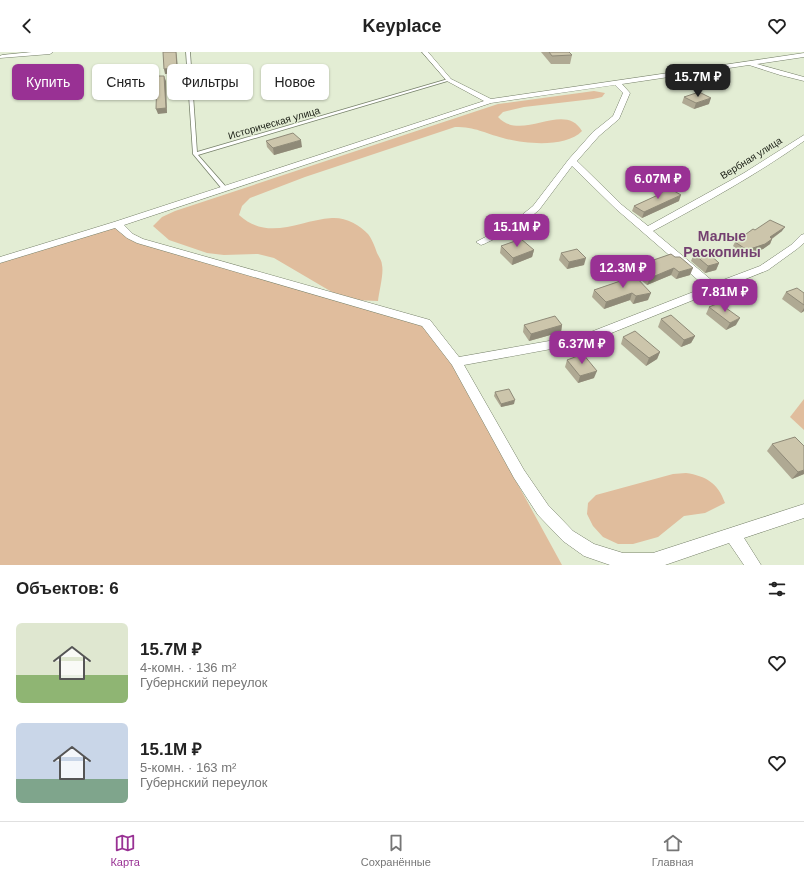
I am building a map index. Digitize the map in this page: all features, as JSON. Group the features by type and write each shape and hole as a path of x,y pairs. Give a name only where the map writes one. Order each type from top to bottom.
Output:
{"street":[{"path":"3,54 50,52"},
{"path":"425,52 449,80 490,101"},
{"path":"0,260 225,189 490,101 804,55"},
{"path":"749,64 804,79"},
{"path":"481,242 515,225 536,208 572,161 596,134 616,117 627,93 617,83"},
{"name":"Вербная улица","path":"646,231 779,156 804,137"},
{"path":"572,161 646,231 713,287"},
{"path":"117,224 130,236 140,241 426,323 456,362 519,474 543,510 568,536 590,551 623,561 653,561 804,511"},
{"path":"456,362 585,339 764,268 794,247 804,237"},
{"path":"732,535 753,565"}],"lane":[{"path":"188,52 195,154 225,189"},
{"name":"Историческая улица","path":"195,154 449,80"}],"shaded area":[{"path":"594,91 605,93 602,97 593,99 524,107 503,112 498,117 508,124 519,126 565,119 574,123 582,131 566,140 544,143 522,142 474,129 455,127 305,177 250,198 242,206 239,215 250,223 262,227 284,227 337,218 352,222 361,228 371,238 382,264 382,278 378,301 353,300 337,295 274,258 258,254 224,255 207,253 169,240 153,226 162,217 175,211 498,104"},
{"path":"117,224 140,241 426,323 440,342 562,565 0,565 0,260"},
{"path":"804,399 804,430 790,417"},
{"path":"686,473 700,476 710,482 719,490 725,503 705,513 684,516 658,537 633,544 618,544 603,537 593,526 587,514 588,503 596,495 673,474"}],"building":[{"path":"163,52 176,52 177,64 167,64 167,69 164,69"},
{"path":"549,52 569,52 572,55 552,56"},
{"path":"159,76 164,76 166,108 156,109 156,100 159,100"},
{"path":"699,92 711,98 696,103 684,97"},
{"path":"293,133 301,140 273,148 266,141"},
{"path":"669,188 681,195 644,212 634,206 658,195"},
{"path":"770,220 785,227 770,237 772,239 765,244 747,250 735,242 753,229 755,230"},
{"path":"521,239 534,250 513,258 501,246"},
{"path":"577,249 586,258 569,262 561,253"},
{"path":"706,251 719,263 708,266 694,254"},
{"path":"671,254 675,257 680,257 693,268 679,272 674,268 650,278 636,266"},
{"path":"635,276 651,293 636,296 632,293 606,302 594,290"},
{"path":"797,288 804,293 804,305 786,292"},
{"path":"719,303 740,318 730,323 709,307"},
{"path":"671,315 695,336 684,340 661,319"},
{"path":"555,316 562,325 531,334 524,325"},
{"path":"635,331 660,352 649,358 623,337"},
{"path":"583,354 597,371 580,376 567,360"},
{"path":"509,389 515,400 501,404 495,392"},
{"path":"795,437 804,446 804,470 798,472 772,444"}],"district":[{"name":"Малые Раскопины","path":"722,244"}]}
